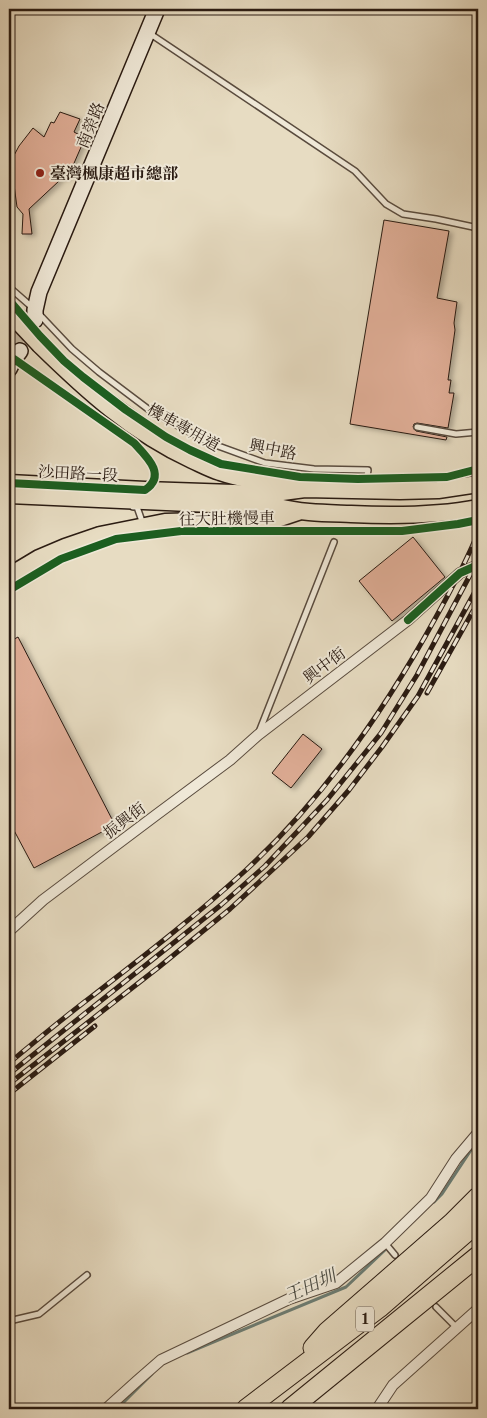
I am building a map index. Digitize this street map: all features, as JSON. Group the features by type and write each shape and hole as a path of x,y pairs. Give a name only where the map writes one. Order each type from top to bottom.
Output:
{"highway":[{"path":"299,1370 327,1332 478,1198"},
{"name":"1","path":"246,1409 379,1308 478,1222"},
{"name":"1","path":"290,1409 478,1256"}],"main road":[{"name":"沙田路一段","path":"9,312 88,390 137,430 172,450 219,472 305,490"},
{"name":"沙田路一段","path":"9,483 62,495 278,507 298,512 454,519 478,508"},
{"name":"沙田路一段","path":"9,497 145,490 267,494 305,490 400,491 443,484 478,484"},
{"path":"9,576 39,558 100,535 147,530 165,522 277,519 298,512"}],"street":[{"name":"南榮路","path":"33,314 39,292 157,9"},
{"name":"興中街","path":"258,735 408,620 460,573 478,565"},
{"name":"振興街","path":"9,931 44,900 230,760 258,735"},
{"path":"106,1409 161,1360 289,1299 336,1283 385,1243 431,1198 456,1159 478,1133"},
{"path":"377,1409 393,1385 478,1309"}],"lane":[{"path":"146,32 355,171 386,204 403,214 478,228"},
{"path":"9,287 33,314"},
{"name":"機車專用道","path":"9,300 40,341 126,410 166,437 221,464 300,477 443,484 478,469"},
{"name":"興中路","path":"33,314 99,372 152,412 210,443 265,463 314,468 368,470 367,476"},
{"path":"14,356 134,443 146,456 155,472 156,477 145,490"},
{"path":"418,427 456,434 478,432"},
{"path":"62,495 137,507 147,530"},
{"path":"454,519 478,520"},
{"name":"往大肚機慢車","path":"9,590 62,559 147,530 382,532 454,519"},
{"path":"258,735 334,542"},
{"path":"385,1243 394,1255"},
{"path":"9,1321 39,1314 87,1275"},
{"path":"436,1307 457,1328"}],"building":[{"name":"臺灣楓康超市總部","path":"60,112 80,119 74,132 85,138 68,177 60,177 59,181 29,209 32,234 22,234 23,214 17,207 14,185 9,170 10,163 19,146 33,128 44,137 51,122 54,123"},
{"path":"384,220 449,231 437,298 457,302 448,380 451,380 449,393 454,393 448,428 417,423 413,427 416,431 447,437 446,440 350,424"},
{"path":"413,537 445,577 392,621 359,581"},
{"path":"18,637 115,825 34,868 9,821 9,642"},
{"path":"303,734 322,749 291,788 272,773"}],"waterway":[{"name":"王田圳","path":"434,1202 442,1194 475,1144"},
{"name":"王田圳","path":"187,1353 346,1287 385,1250"},
{"name":"王田圳","path":"117,1409 152,1374"}],"tunnel":[{"path":"14,343 28,311"}],"railway":[{"path":"9,1063 209,903 246,870 301,813 351,751 396,686 447,597 478,533"},
{"path":"9,1074 221,905 265,866 327,800 381,733 417,675 478,560"},
{"path":"9,1084 230,909 308,837 349,790 418,696 478,586"},
{"path":"427,693 473,611"},
{"path":"9,1094 95,1026"}],"cycle path":[{"path":"9,300 64,361 83,377 126,410 166,437 221,464 300,477 358,479 447,477 478,469"},
{"path":"9,369 14,359 134,443 149,460 155,472 151,484 145,490 9,483"},
{"path":"9,590 61,559 116,539 181,531 402,531 478,520"},
{"path":"408,620 460,573 478,565"}],"place":[{"name":"臺灣楓康超市總部","path":"40,173"}]}
